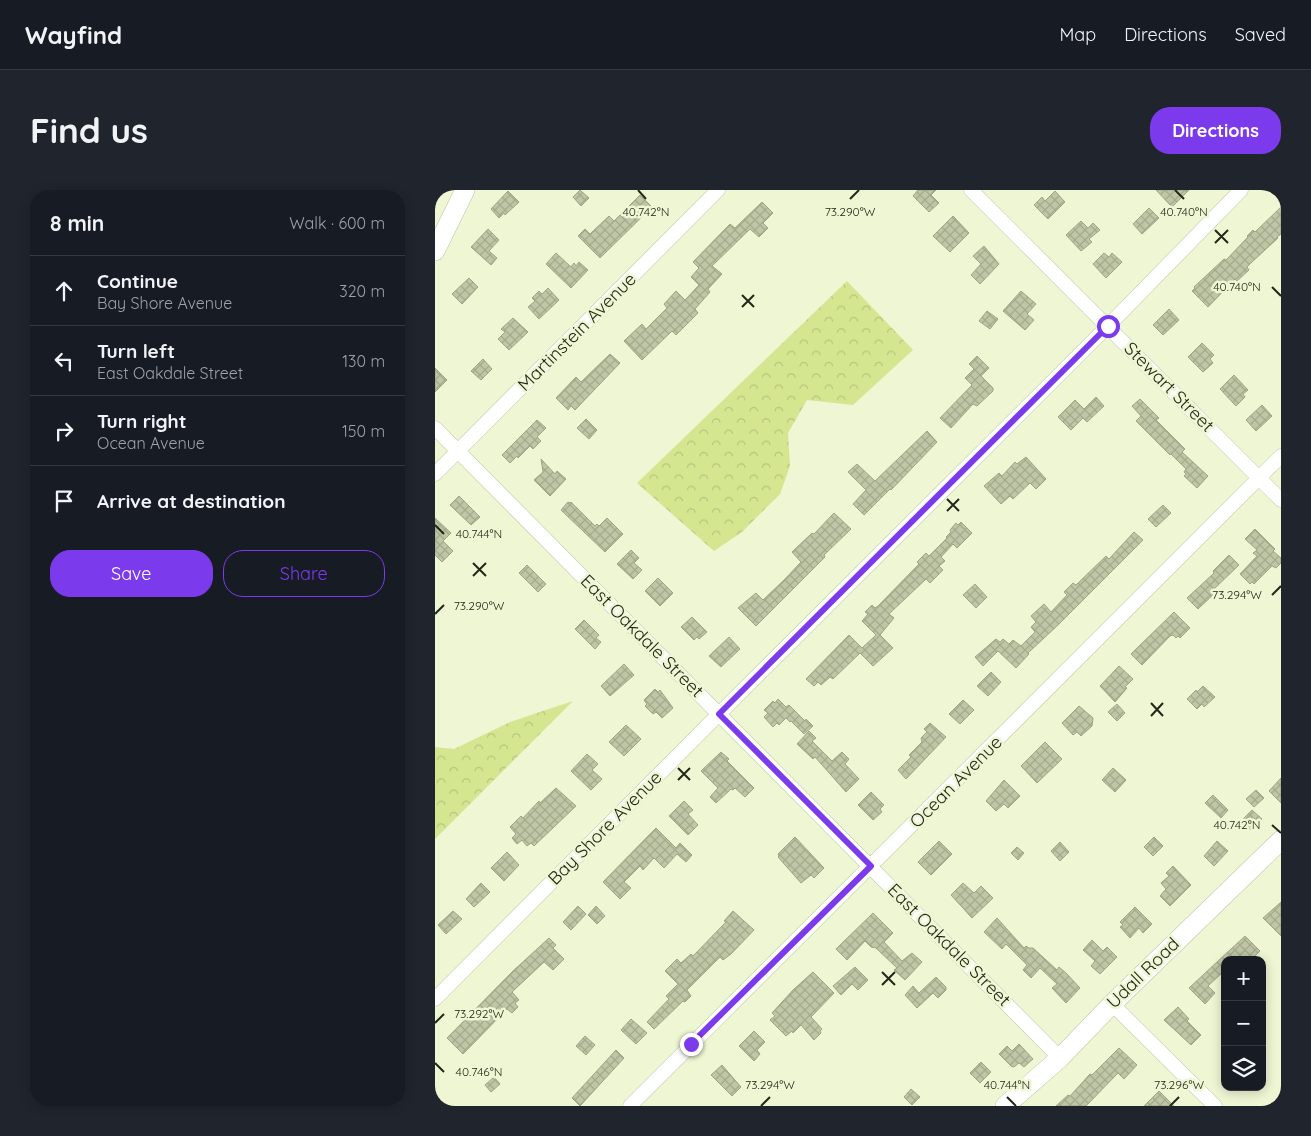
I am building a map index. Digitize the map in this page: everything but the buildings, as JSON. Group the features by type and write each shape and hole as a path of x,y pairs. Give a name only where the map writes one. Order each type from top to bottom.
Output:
{"street":[{"path":"435,251 465,190"},
{"name":"Martinstein Avenue","path":"435,474 719,190"},
{"name":"Stewart Street","path":"971,190 1281,500"},
{"name":"Bay Shore Avenue","path":"435,999 1108,326 1241,190"},
{"name":"East Oakdale Street","path":"435,428 1060,1058"},
{"name":"Ocean Avenue","path":"630,1106 1281,456"},
{"name":"Udall Road","path":"1005,1106 1060,1058 1112,1004 1281,840"},
{"path":"1112,1004 1215,1106"}],"green space":[{"path":"847,281 913,350 853,405 807,400 788,433 790,466 780,494 742,532 714,551 637,483"},
{"path":"573,701 435,839 435,747 454,749 510,722"}],"route":[{"path":"691,1044 871,866 719,714 1108,326"}]}
